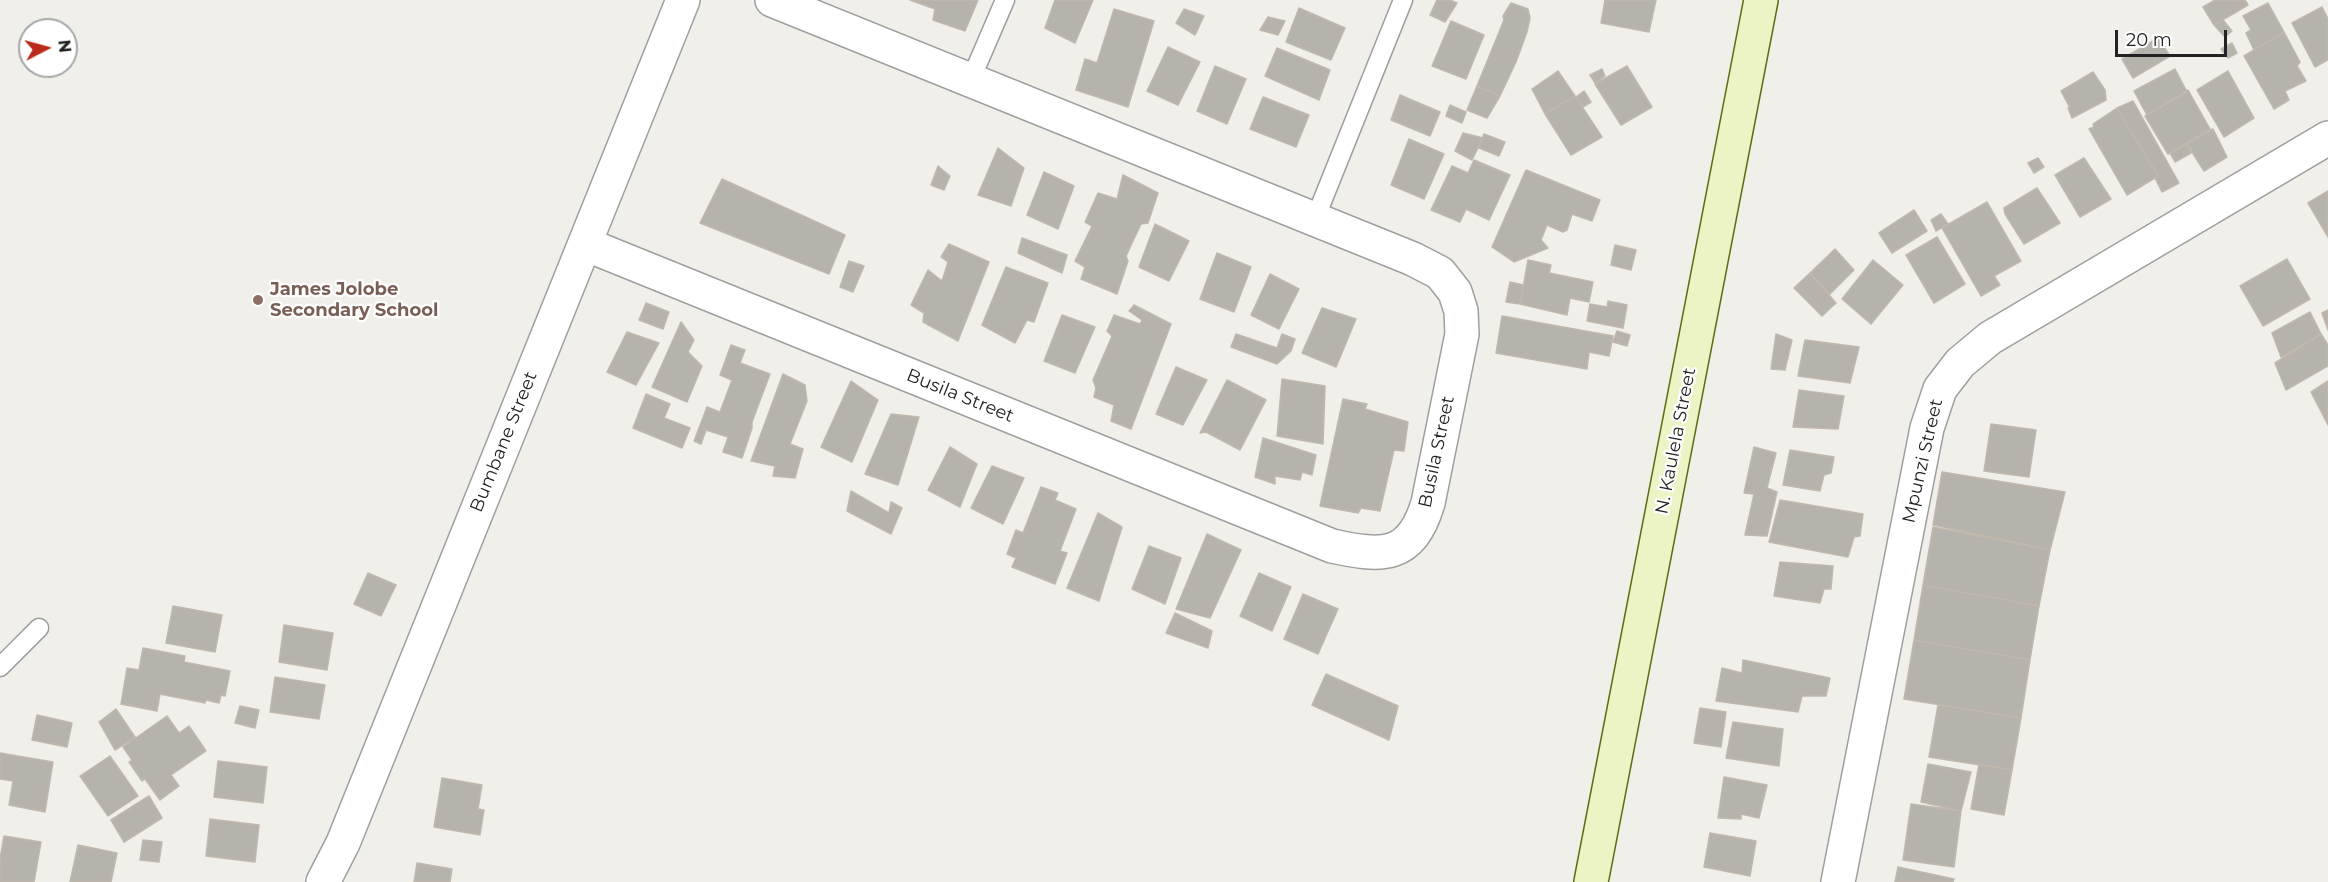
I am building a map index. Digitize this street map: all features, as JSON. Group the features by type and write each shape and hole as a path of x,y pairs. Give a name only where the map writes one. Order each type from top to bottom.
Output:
{"street":[{"name":"Bumbane Street","path":"322,882 343,843 683,0"},
{"name":"Busila Street","path":"585,244 1332,546 1359,552 1380,553 1398,548 1414,536 1428,503 1462,333 1461,311 1455,292 1440,273 1413,259 772,0"},
{"name":"N. Kaulela Street","path":"1591,882 1761,0"},
{"name":"Mpunzi Street","path":"1838,882 1927,428 1940,388 1960,363 1990,338 2328,138"}],"lane":[{"path":"971,80 1005,0"},
{"path":"1315,219 1403,0"},
{"path":"0,667 39,628"}],"building":[{"path":"910,0 978,0 965,31 933,20 935,9"},
{"path":"1055,0 1093,0 1075,43 1045,28"},
{"path":"1437,0 1450,0 1457,3 1445,22 1430,15"},
{"path":"1605,0 1656,0 1649,32 1601,23"},
{"path":"2215,0 2245,0 2248,5 2214,25 2203,7"},
{"path":"1511,3 1528,9 1530,18 1516,62 1500,96 1477,86 1504,20 1503,16"},
{"path":"2268,3 2284,32 2254,50 2246,33 2251,30 2243,16"},
{"path":"2322,7 2328,19 2328,60 2315,67 2292,23"},
{"path":"1299,8 1345,28 1331,60 1286,42"},
{"path":"1114,9 1154,21 1128,107 1076,90 1085,59 1097,63"},
{"path":"1184,9 1204,16 1195,35 1176,23"},
{"path":"1268,17 1285,21 1278,35 1260,30"},
{"path":"2223,20 2232,31 2225,37 2214,25"},
{"path":"1451,21 1484,35 1466,79 1432,66"},
{"path":"2284,32 2300,62 2297,66 2306,81 2285,91 2289,100 2274,109 2244,56"},
{"path":"2158,38 2170,56 2133,78 2122,59"},
{"path":"2232,43 2237,53 2228,58 2221,49"},
{"path":"1168,47 1200,62 1178,105 1147,91"},
{"path":"1277,48 1330,70 1319,100 1265,76"},
{"path":"1215,66 1246,79 1227,124 1197,111"},
{"path":"1627,66 1652,107 1621,125 1595,84"},
{"path":"1602,69 1605,76 1595,83 1590,75"},
{"path":"2175,69 2187,92 2147,115 2134,91"},
{"path":"1558,71 1575,96 1545,114 1532,89"},
{"path":"2228,71 2254,118 2224,137 2197,90"},
{"path":"2093,72 2105,90 2106,100 2072,118 2068,108 2070,108 2061,91"},
{"path":"1477,86 1500,96 1487,118 1467,110"},
{"path":"2188,90 2210,129 2168,154 2145,116"},
{"path":"1584,91 1591,102 1583,107 1576,97"},
{"path":"1400,95 1440,112 1430,136 1391,120"},
{"path":"1575,96 1602,137 1571,155 1545,114"},
{"path":"1263,97 1309,115 1296,147 1250,129"},
{"path":"2133,101 2179,183 2162,192 2155,178 2158,176 2117,108"},
{"path":"1450,105 1466,112 1462,123 1446,116"},
{"path":"2117,108 2158,176 2127,195 2089,129"},
{"path":"2213,129 2227,157 2204,171 2187,144"},
{"path":"1463,133 1483,138 1472,160 1455,151"},
{"path":"1484,134 1505,142 1499,156 1479,148"},
{"path":"1409,139 1444,154 1424,199 1391,185"},
{"path":"2187,144 2191,153 2175,162 2170,153"},
{"path":"998,148 1024,168 1011,206 978,195"},
{"path":"2038,158 2044,167 2034,173 2028,163"},
{"path":"2084,158 2111,199 2080,217 2055,175"},
{"path":"1474,160 1510,175 1489,220 1466,209 1460,222 1431,210 1452,166 1468,173"},
{"path":"938,166 950,176 944,190 931,185"},
{"path":"1526,170 1600,200 1592,221 1572,214 1567,230 1563,232 1547,225 1541,240 1548,248 1514,262 1492,247"},
{"path":"1044,172 1074,186 1058,229 1027,215"},
{"path":"1123,175 1158,193 1148,223 1141,224 1126,256 1128,261 1117,294 1081,279 1085,267 1075,261 1092,226 1085,222 1098,193 1117,199"},
{"path":"722,179 845,235 829,274 700,223"},
{"path":"2037,188 2060,223 2024,244 2005,214 2004,208"},
{"path":"2328,191 2328,237 2308,203"},
{"path":"1987,202 2021,261 1994,276 2000,285 1981,296 1942,228"},
{"path":"1914,210 1927,231 1892,253 1879,233"},
{"path":"1941,214 1948,224 1936,231 1931,220"},
{"path":"1155,224 1189,241 1169,281 1139,267"},
{"path":"1937,237 1965,284 1934,303 1906,255"},
{"path":"1022,238 1067,255 1062,273 1018,253"},
{"path":"949,244 989,262 958,341 923,322 924,313 911,305 928,270 942,281 948,262 941,257"},
{"path":"1615,245 1636,250 1631,270 1611,265"},
{"path":"1835,249 1854,270 1830,294 1810,273"},
{"path":"1217,253 1251,267 1234,312 1200,299"},
{"path":"2287,259 2310,299 2263,326 2240,286"},
{"path":"1528,260 1551,265 1549,273 1593,282 1589,302 1570,298 1567,315 1520,304"},
{"path":"1873,260 1903,285 1871,324 1842,299"},
{"path":"849,261 864,266 853,292 840,287"},
{"path":"1006,267 1048,283 1034,322 1027,320 1015,343 982,325"},
{"path":"1810,273 1836,303 1822,316 1794,288"},
{"path":"1270,274 1299,289 1279,329 1251,315"},
{"path":"1510,282 1523,285 1520,304 1506,302"},
{"path":"1608,301 1627,305 1623,328 1587,321 1590,304 1607,307"},
{"path":"646,303 669,312 663,329 639,320"},
{"path":"1134,305 1171,324 1131,429 1111,421 1114,405 1094,397 1096,388 1093,380 1112,336 1107,331 1114,315 1140,324 1142,320 1129,311"},
{"path":"1322,308 1356,319 1336,367 1302,353"},
{"path":"2328,310 2328,330 2322,313"},
{"path":"2310,312 2321,334 2281,357 2272,333"},
{"path":"1062,315 1095,327 1075,373 1044,361"},
{"path":"1502,316 1613,336 1609,356 1589,352 1587,369 1496,353"},
{"path":"681,322 694,340 688,352 702,366 687,402 652,387"},
{"path":"1617,331 1630,335 1627,346 1613,342"},
{"path":"627,332 659,343 636,385 607,372"},
{"path":"1236,334 1277,348 1282,334 1295,339 1291,351 1277,364 1231,347"},
{"path":"1776,334 1792,340 1785,370 1771,369"},
{"path":"2321,334 2328,345 2328,366 2286,390 2275,363"},
{"path":"1805,340 1859,347 1850,383 1798,376"},
{"path":"731,345 745,350 740,363 770,374 752,422 742,458 723,452 728,437 706,430 701,444 694,441 707,407 720,412 732,380 720,375"},
{"path":"1176,367 1207,380 1183,425 1156,414"},
{"path":"783,374 805,385 807,401 790,444 803,449 795,478 773,476 775,466 751,461"},
{"path":"1282,379 1325,386 1323,444 1277,436"},
{"path":"1227,380 1266,400 1240,450 1206,432 1200,433"},
{"path":"851,381 878,400 852,462 821,447"},
{"path":"2328,381 2328,425 2311,392"},
{"path":"1799,390 1844,396 1838,429 1793,427"},
{"path":"646,394 670,404 664,418 690,428 682,448 633,428"},
{"path":"1343,399 1367,404 1365,409 1408,422 1404,451 1394,450 1380,511 1361,508 1358,513 1320,506"},
{"path":"891,414 919,417 898,485 865,474"},
{"path":"1991,424 2036,430 2029,477 1984,471"},
{"path":"1263,438 1316,455 1312,475 1302,472 1300,480 1275,476 1275,484 1255,477"},
{"path":"950,447 977,464 960,507 928,490"},
{"path":"1754,447 1776,453 1767,488 1777,492 1767,536 1745,535 1754,494 1744,493"},
{"path":"1790,450 1834,457 1831,473 1824,475 1820,491 1783,485"},
{"path":"992,466 1024,478 1003,524 971,508"},
{"path":"1942,472 2065,492 2050,550 1933,525"},
{"path":"1041,487 1058,493 1055,500 1076,509 1060,551 1067,553 1055,584 1012,567 1016,558 1007,554 1016,530 1023,533"},
{"path":"851,491 889,513 891,502 902,508 891,534 847,511"},
{"path":"1780,500 1863,514 1860,536 1854,537 1848,557 1769,542"},
{"path":"1098,513 1122,527 1099,601 1067,588"},
{"path":"1933,527 2050,550 2039,606 1923,585"},
{"path":"1207,534 1241,550 1210,618 1176,609"},
{"path":"1149,546 1181,558 1165,604 1132,589"},
{"path":"1780,562 1833,566 1831,589 1824,589 1820,603 1774,596"},
{"path":"368,573 396,585 381,616 354,604"},
{"path":"1259,573 1291,587 1272,631 1240,616"},
{"path":"1923,585 2039,606 2030,660 1914,640"},
{"path":"1303,594 1338,609 1318,654 1284,639"},
{"path":"173,606 222,615 215,652 166,643"},
{"path":"1175,613 1212,631 1208,648 1166,633"},
{"path":"284,625 333,633 327,670 279,662"},
{"path":"1914,640 2030,660 2021,718 1904,699"},
{"path":"143,648 185,656 184,662 230,671 225,696 221,695 219,703 206,700 205,703 160,694 157,711 121,704 127,668 139,670"},
{"path":"1743,660 1830,678 1826,696 1802,696 1798,712 1716,701 1722,668 1742,673"},
{"path":"1326,674 1398,706 1389,740 1312,705"},
{"path":"275,677 325,685 319,719 270,712"},
{"path":"1938,705 2021,718 2012,770 1929,757"},
{"path":"240,706 259,710 255,728 235,723"},
{"path":"1700,708 1726,712 1721,747 1694,743"},
{"path":"116,709 135,737 115,750 99,722"},
{"path":"37,715 72,723 67,747 32,740"},
{"path":"167,716 179,733 189,726 206,751 171,775 179,786 160,800 145,779 142,781 129,762 132,760 123,747"},
{"path":"1733,722 1783,729 1779,766 1726,758"},
{"path":"0,753 53,762 45,812 9,805 13,781 0,779"},
{"path":"110,756 138,796 108,816 80,776"},
{"path":"218,761 267,767 263,803 214,797"},
{"path":"1928,764 1971,772 1961,811 1921,802"},
{"path":"1979,764 2012,770 2004,815 1971,809"},
{"path":"1724,777 1767,785 1759,818 1741,814 1741,819 1718,818"},
{"path":"442,778 482,785 478,809 484,810 480,835 434,827"},
{"path":"149,796 162,818 124,842 111,820"},
{"path":"1911,804 1961,811 1954,867 1903,860"},
{"path":"210,819 259,825 255,862 206,856"},
{"path":"1710,833 1756,841 1750,876 1704,867"},
{"path":"4,836 41,842 34,882 0,882 0,859"},
{"path":"143,840 162,842 159,862 140,860"},
{"path":"78,845 117,853 111,882 70,882"},
{"path":"417,863 452,869 450,882 414,882"},
{"path":"1898,867 1954,879 1953,882 1895,882"}],"place":[{"name":"James Jolobe Secondary School","path":"258,300"}]}
